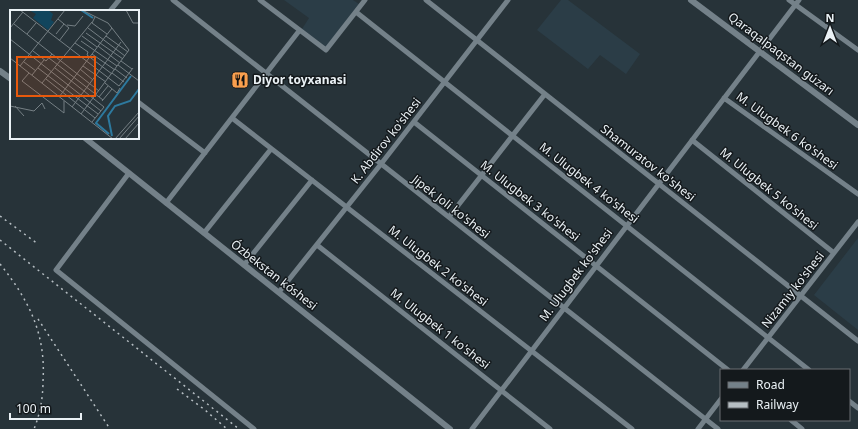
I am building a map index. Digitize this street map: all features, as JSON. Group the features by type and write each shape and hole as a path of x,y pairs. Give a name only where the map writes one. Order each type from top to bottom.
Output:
{"street":[{"path":"111,10 119,0"},
{"name":"Jipek Joli ko'shesi","path":"173,0 718,429"},
{"path":"260,0 326,50 365,0"},
{"name":"Shamuratov ko'shesi","path":"426,0 858,341"},
{"name":"K. Abdirov ko'shesi","path":"279,292 414,122 508,0"},
{"name":"Qaraqalpaqstan gúzarı","path":"690,0 858,126"},
{"path":"789,0 797,2 858,50"},
{"name":"M. Ulugbek ko'shesi","path":"472,429 797,2"},
{"name":"M. Ulugbek 4 ko'shesi","path":"356,12 808,369"},
{"path":"166,203 299,31"},
{"path":"0,71 10,79"},
{"path":"449,217 545,94"},
{"name":"M. Ulugbek 6 ko'shesi","path":"724,98 858,194"},
{"path":"139,103 206,153"},
{"name":"M. Ulugbek 2 ko'shesi","path":"232,118 632,429"},
{"name":"M. Ulugbek 3 ko'shesi","path":"414,122 727,369"},
{"name":"Ózbekstan kóshesi","path":"86,139 450,429"},
{"name":"M. Ulugbek 5 ko'shesi","path":"692,140 834,253"},
{"path":"204,233 272,149"},
{"path":"129,173 56,270 254,429"},
{"path":"244,265 312,180"},
{"name":"Nizamiy ko'shesi","path":"744,369 858,222"},
{"name":"M. Ulugbek 1 ko'shesi","path":"317,245 550,429"},
{"path":"698,429 720,400"},
{"path":"850,402 858,408"},
{"path":"792,421 802,429"}],"shaded area":[{"path":"284,0 353,0 359,4 326,47 302,29 309,18"},
{"path":"561,0 568,0 640,54 626,74 600,55 588,69 537,30"},
{"path":"858,238 858,330 814,295"}],"railway":[{"path":"0,216 38,244"},
{"path":"0,240 239,429"},
{"path":"0,264 27,304 34,318 42,348 42,394 34,429"},
{"path":"38,319 110,429"},
{"path":"177,389 227,429"}],"place":[{"name":"Diyor toyxanasi","path":"240,80"}]}
